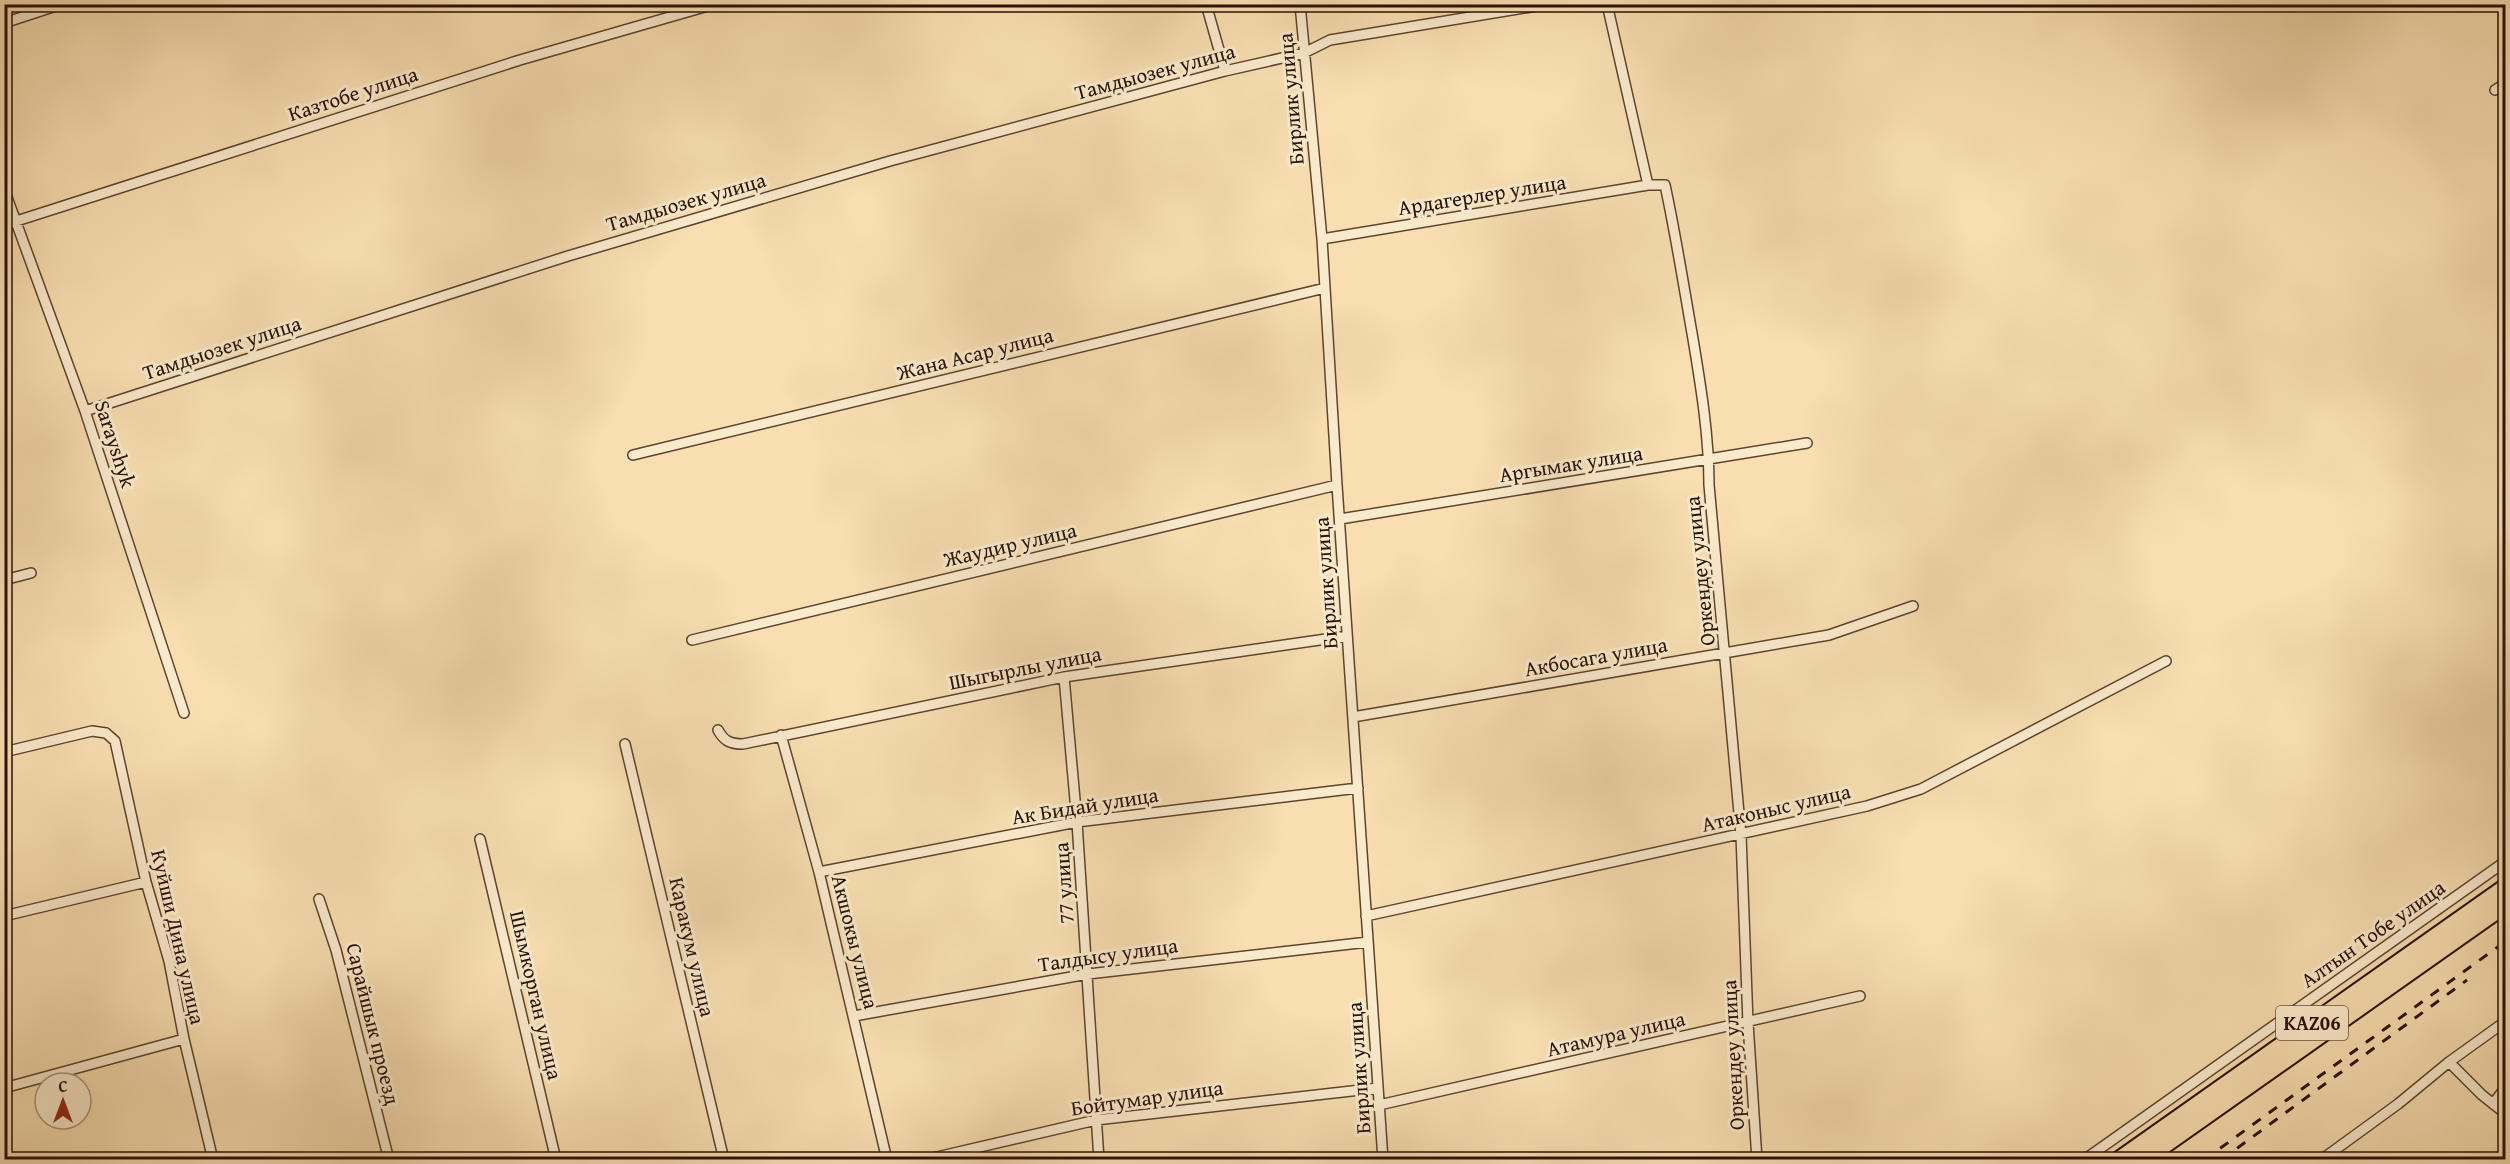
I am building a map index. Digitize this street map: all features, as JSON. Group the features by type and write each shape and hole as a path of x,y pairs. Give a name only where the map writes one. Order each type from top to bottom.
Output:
{"highway":[{"name":"KАZ06","path":"2119,1160 2505,887"},
{"name":"KАZ06","path":"2143,1160 2505,904"}],"street":[{"path":"4,23 62,4"},
{"name":"Казтобе улица","path":"4,225 520,60 715,4"},
{"path":"1206,4 1225,71"},
{"name":"Бирлик улица","path":"1300,4 1322,239 1336,486 1383,1160"},
{"name":"Тамдыозек улица","path":"85,411 568,256 890,161 1225,71 1304,53 1330,40 1550,4"},
{"path":"1607,4 1648,186"},
{"path":"2495,90 2505,83"},
{"name":"Оркендеу улица","path":"1648,186 1665,185 1670,204 1698,371 1709,460 1709,485 1741,835 1748,1023 1757,1160"},
{"name":"Ардагерлер улица","path":"1322,239 1648,186"},
{"name":"Sarayshyk","path":"4,189 85,411 184,713"},
{"name":"Жана Асар улица","path":"633,455 1325,288"},
{"name":"Аргымак улица","path":"1340,519 1807,443"},
{"name":"Жаудир улица","path":"692,640 1336,486"},
{"path":"4,580 31,573"},
{"name":"Акбосага улица","path":"1353,717 1829,636 1913,606"},
{"name":"Шыгырлы улица","path":"718,730 723,738 735,744 762,741 781,735 1064,677 1347,636"},
{"name":"Атаконыс улица","path":"1366,916 1741,835 1867,806 1921,789 2166,661"},
{"name":"77 улица","path":"1064,677 1077,822 1099,1160"},
{"name":"Куйши Дина улица","path":"4,752 99,731 115,741 146,882 169,961 184,1039 213,1160"},
{"name":"Акшокы улица","path":"781,735 819,872 886,1160"},
{"name":"Каракум улица","path":"626,744 724,1160"},
{"name":"Ак Бидай улица","path":"819,872 1077,822 1358,788"},
{"name":"Шымкорган улица","path":"480,839 556,1160"},
{"name":"Алтын Тобе улица","path":"2084,1160 2505,861"},
{"path":"4,916 146,882"},
{"name":"Сарайшык проезд","path":"319,899 336,950 389,1160"},
{"name":"Талдысу улица","path":"854,1016 1088,974 1368,942"},
{"name":"Атамура улица","path":"1380,1105 1860,996"},
{"path":"2321,1160 2505,1021"},
{"path":"4,1088 184,1039"},
{"path":"2450,1062 2505,1114"},
{"path":"2493,1104 2505,1087"},
{"name":"Бойтумар улица","path":"924,1160 1096,1120 1378,1088"}],"railway":[{"path":"2204,1160 2506,941"},
{"path":"2221,1160 2467,980"}]}
